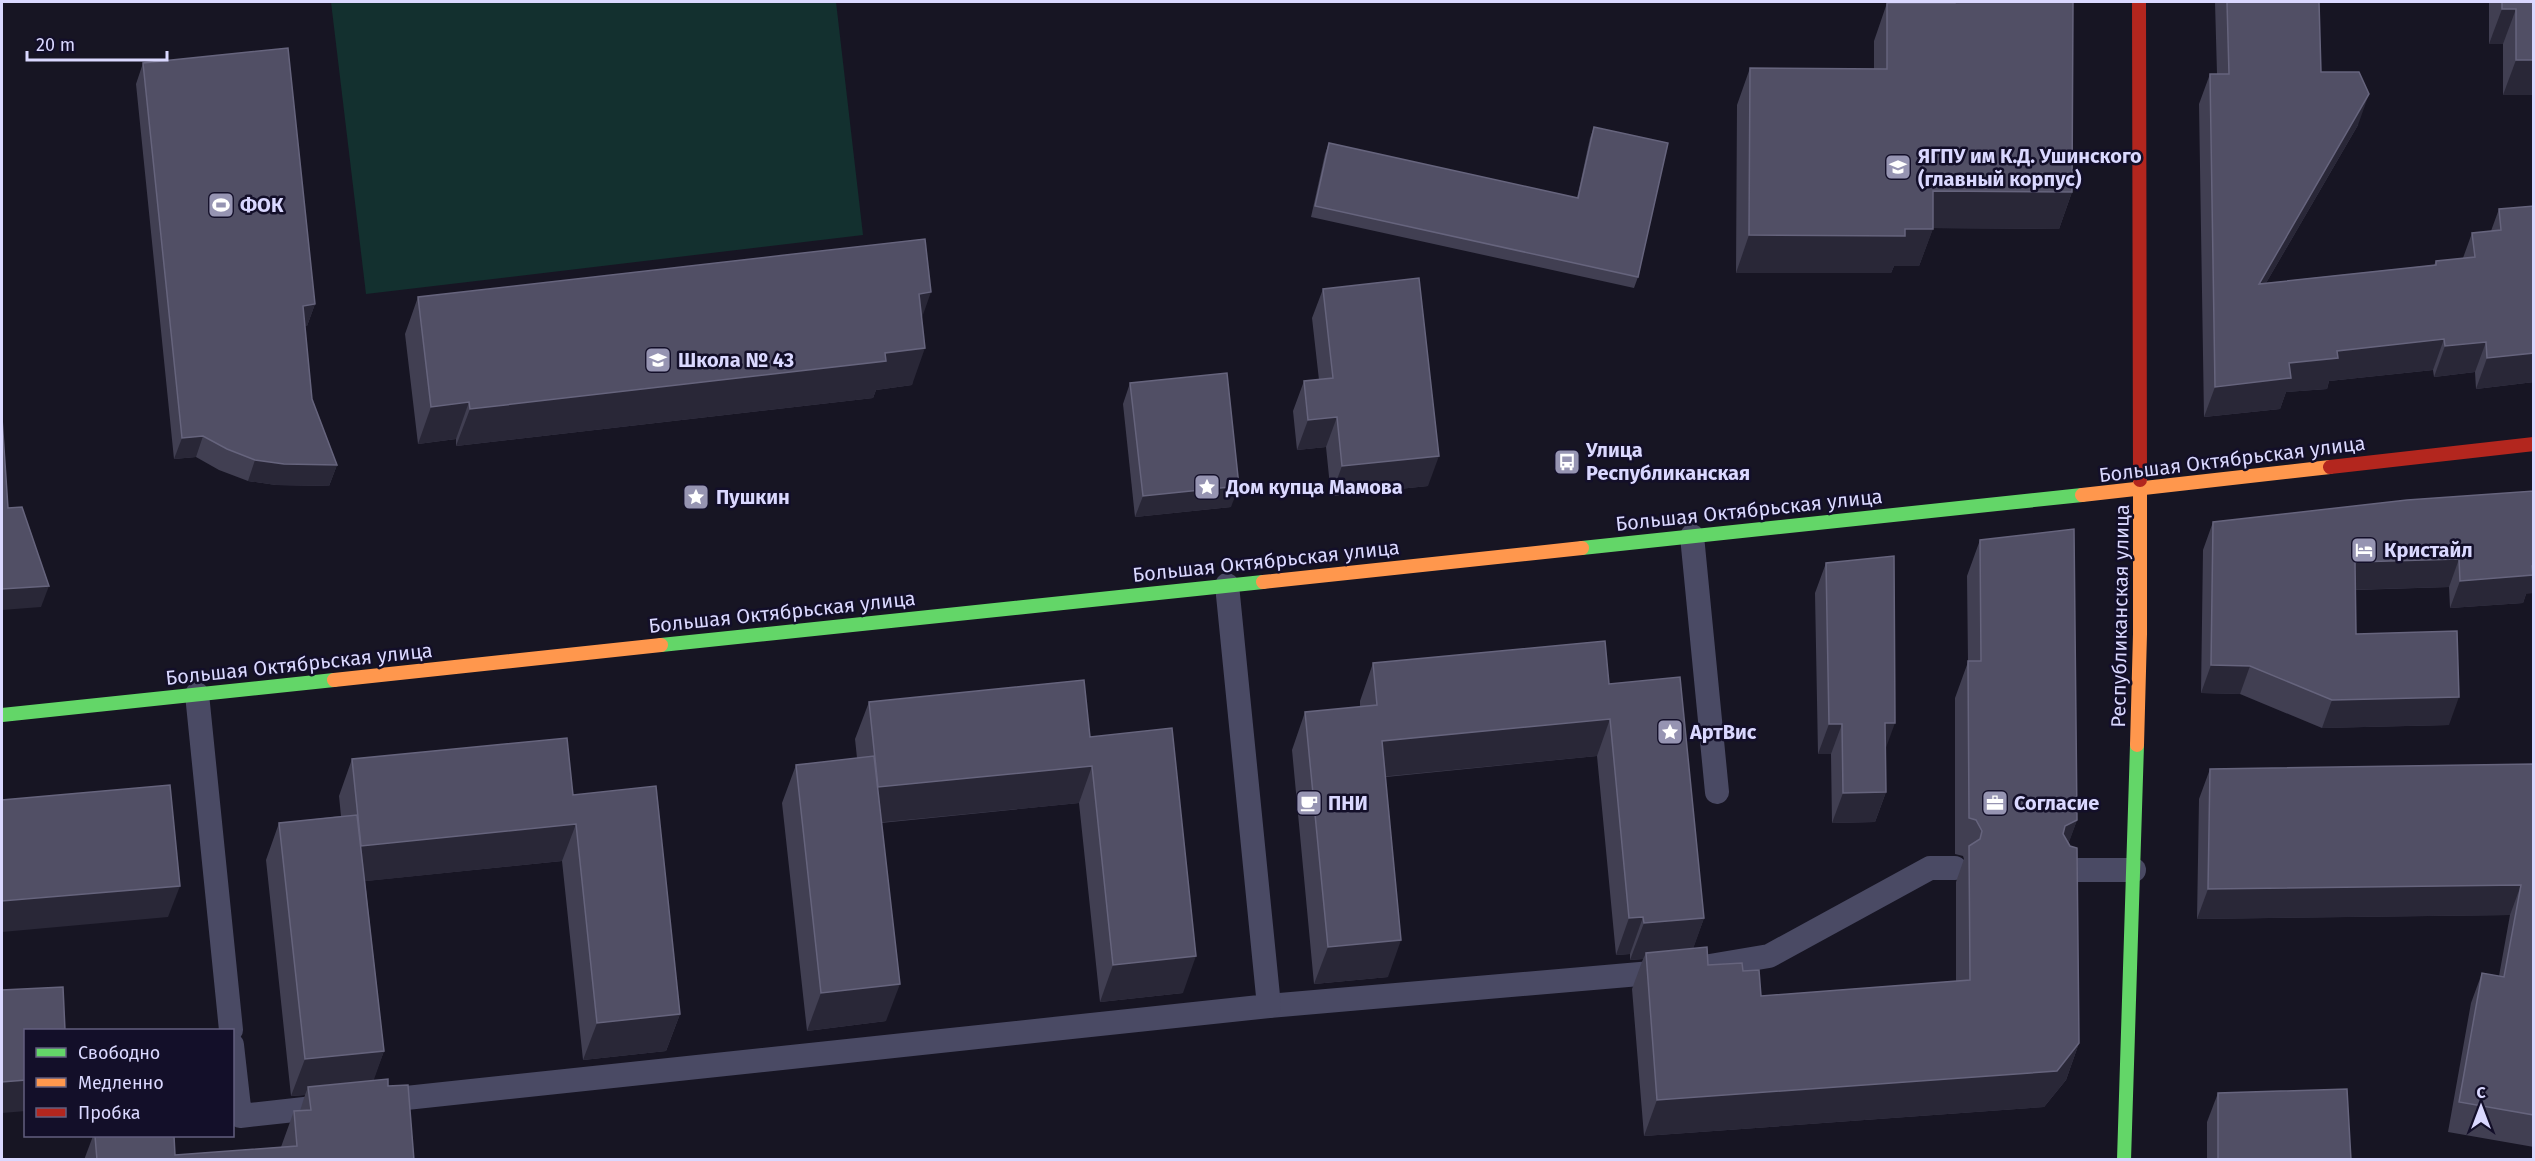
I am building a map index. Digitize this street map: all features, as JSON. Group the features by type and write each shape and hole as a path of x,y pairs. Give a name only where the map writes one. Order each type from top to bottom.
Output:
{"main road":[{"name":"Республиканская улица","path":"2124,1160 2138,744 2141,489 2139,2"},
{"name":"Большая Октябрьская улица","path":"2,715 2141,489 2534,444"}],"lane":[{"path":"1692,536 1718,792"},
{"path":"1227,585 1269,1006"},
{"path":"197,694 231,1029"},
{"path":"234,1063 240,1116 1269,1006 1686,970 1769,956 1930,868 1955,868"},
{"path":"2064,870 2134,870"}],"green space":[{"path":"331,2 836,2 863,235 366,294"}],"building":[{"name":"ЯГПУ им К.Д. Ушинского (главный корпус)","path":"2073,2 2072,192 1933,191 1933,229 1905,229 1905,236 1749,235 1750,68 1887,69 1887,3"},
{"path":"2227,2 2319,2 2321,72 2359,72 2369,94 2259,284 2436,265 2436,261 2475,257 2472,233 2501,230 2499,209 2534,206 2534,353 2487,358 2486,342 2445,346 2444,339 2337,351 2338,358 2289,363 2291,378 2215,387 2210,74 2229,74"},
{"path":"2502,2 2534,2 2534,60 2516,60 2516,9 2502,9"},
{"name":"ФОК","path":"288,48 315,304 303,306 312,399 337,465 284,464 255,460 203,436 182,438 143,63"},
{"path":"1594,127 1668,143 1638,277 1315,206 1329,143 1578,198"},
{"name":"Школа № 43","path":"925,239 931,292 919,294 925,348 885,353 886,361 470,409 469,402 431,407 418,297"},
{"path":"1419,278 1439,456 1342,466 1337,417 1308,420 1304,381 1333,378 1323,289"},
{"path":"1227,373 1239,486 1143,496 1130,383"},
{"path":"2,418 8,508 22,507 49,586 2,589"},
{"path":"2534,491 2533,575 2460,581 2459,559 2355,562 2356,634 2457,631 2459,697 2332,700 2250,666 2211,665 2213,522 2407,500"},
{"path":"2074,529 2077,820 2065,826 2063,834 2070,846 2077,848 2079,1043 2057,1071 1657,1100 1646,953 1707,947 1708,965 1742,963 1743,971 1759,970 1761,996 1970,980 1969,846 1980,839 1982,831 1976,820 1969,818 1968,661 1981,661 1980,540"},
{"path":"1894,556 1895,723 1885,723 1886,792 1843,793 1842,724 1829,724 1826,563"},
{"path":"1605,641 1609,684 1680,677 1704,918 1644,923 1643,917 1629,918 1610,719 1382,741 1401,940 1328,947 1305,712 1377,705 1373,663"},
{"path":"1084,680 1090,737 1172,728 1196,956 1113,965 1092,766 878,787 869,702"},
{"path":"567,738 573,795 656,786 680,1014 597,1023 576,824 361,846 352,759"},
{"path":"874,756 900,984 821,993 796,765"},
{"path":"2534,764 2534,1115 2459,1102 2482,973 2504,977 2521,885 2208,889 2210,769"},
{"path":"170,785 180,886 2,901 2,800"},
{"path":"357,815 384,1051 305,1059 279,823"},
{"path":"63,987 65,1029 24,1029 24,1080 2,1082 2,990"},
{"path":"388,1079 388,1086 408,1085 414,1160 97,1160 95,1137 174,1137 175,1155 297,1146 294,1111 311,1110 308,1087"},
{"path":"2347,1089 2351,1160 2218,1160 2218,1093"}],"traffic: fast":[{"path":"1582,548 2082,495"},
{"path":"661,645 1263,582"},
{"path":"2,715 334,680"},
{"path":"2124,1160 2137,745"}],"traffic: slow":[{"path":"2082,495 2330,467"},
{"path":"2137,745 2140,480"},
{"path":"1263,582 1582,548"},
{"path":"334,680 661,645"}],"traffic: jam":[{"path":"2139,2 2140,480"},
{"path":"2330,467 2534,444"}],"place":[{"name":"ЯГПУ им К.Д. Ушинского (главный корпус)","path":"1898,167"},
{"name":"ФОК","path":"221,205"},
{"name":"Школа № 43","path":"658,360"},
{"name":"Улица Республиканская","path":"1567,462"},
{"name":"Дом купца Мамова","path":"1207,487"},
{"name":"Пушкин","path":"696,497"},
{"name":"Кристайл","path":"2364,550"},
{"name":"АртВис","path":"1670,732"},
{"name":"ПНИ","path":"1309,803"},
{"name":"Согласие","path":"1995,803"}]}
